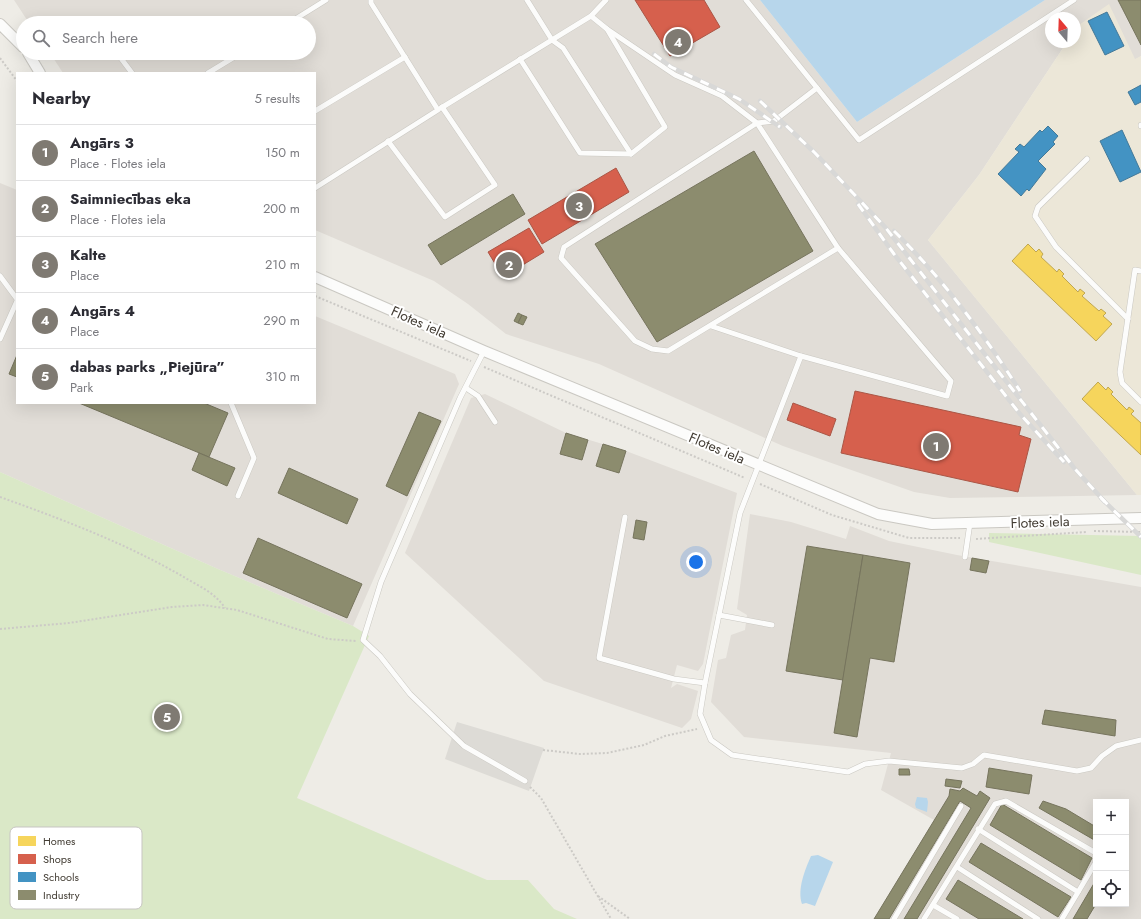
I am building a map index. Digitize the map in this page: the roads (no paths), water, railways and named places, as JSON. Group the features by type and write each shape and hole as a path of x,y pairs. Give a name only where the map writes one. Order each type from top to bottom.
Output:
{"street":[{"path":"0,24 16,39"},
{"path":"32,60 39,72"},
{"name":"Flotes iela","path":"316,277 484,351 878,514 932,524 1141,518"}],"lane":[{"path":"300,16 326,0"},
{"path":"371,0 405,57 495,185 445,217 388,141"},
{"path":"527,0 552,40 563,48 631,154"},
{"path":"316,187 440,108 591,16 606,0"},
{"path":"746,0 859,140 1074,0"},
{"path":"591,16 675,75 722,96 757,123 838,248 951,381 947,396 801,356 711,326"},
{"path":"520,59 580,153 631,154 665,127 607,28"},
{"path":"316,110 405,57"},
{"path":"122,60 131,72"},
{"path":"210,72 229,60"},
{"path":"817,88 774,121 757,123 564,247 561,258 635,341 646,347 668,351 838,248"},
{"path":"1087,159 1038,207 1035,216 1056,247 1128,319"},
{"path":"1141,271 1135,270 1120,372 1122,383 1141,402"},
{"path":"0,276 16,299"},
{"path":"0,339 16,302"},
{"path":"484,351 466,388 381,582 363,640 380,656 410,694 464,746 525,781"},
{"path":"801,356 740,513 700,714 711,740 732,755 848,772 865,764 889,761 962,768 972,764 984,755 1077,771 1091,768 1102,756 1116,746 1141,740"},
{"path":"466,388 478,396 495,422"},
{"path":"231,404 254,458 238,496"},
{"path":"625,518 599,658 674,679 705,683"},
{"path":"965,557 970,523"},
{"path":"719,615 772,625"},
{"path":"924,919 978,829 995,804 1006,802 1093,851"},
{"path":"894,919 961,806"},
{"path":"978,829 1078,892"},
{"path":"956,867 1038,919"},
{"path":"1062,919 1093,867"},
{"path":"933,904 958,919"}],"water":[{"path":"760,0 1045,0 857,122"},
{"path":"917,797 927,798 927,812 916,808 915,804"},
{"path":"818,855 833,862 815,906 806,903 802,904 800,892 804,873 811,856"}],"railway":[{"path":"654,54 671,67 739,99 780,127"},
{"path":"760,101 815,153 885,227 1075,469 1105,502"},
{"path":"858,204 894,254 1020,414 1064,462"},
{"path":"894,231 912,249 962,307 992,348 1020,391"},
{"path":"1101,498 1141,537"}],"place":[{"name":"Angārs 4","path":"678,42"},
{"name":"Kalte","path":"579,206"},
{"name":"Saimniecības eka","path":"509,265"},
{"name":"Angārs 3","path":"936,446"},
{"name":"dabas parks „Piejūra”","path":"167,717"}]}
